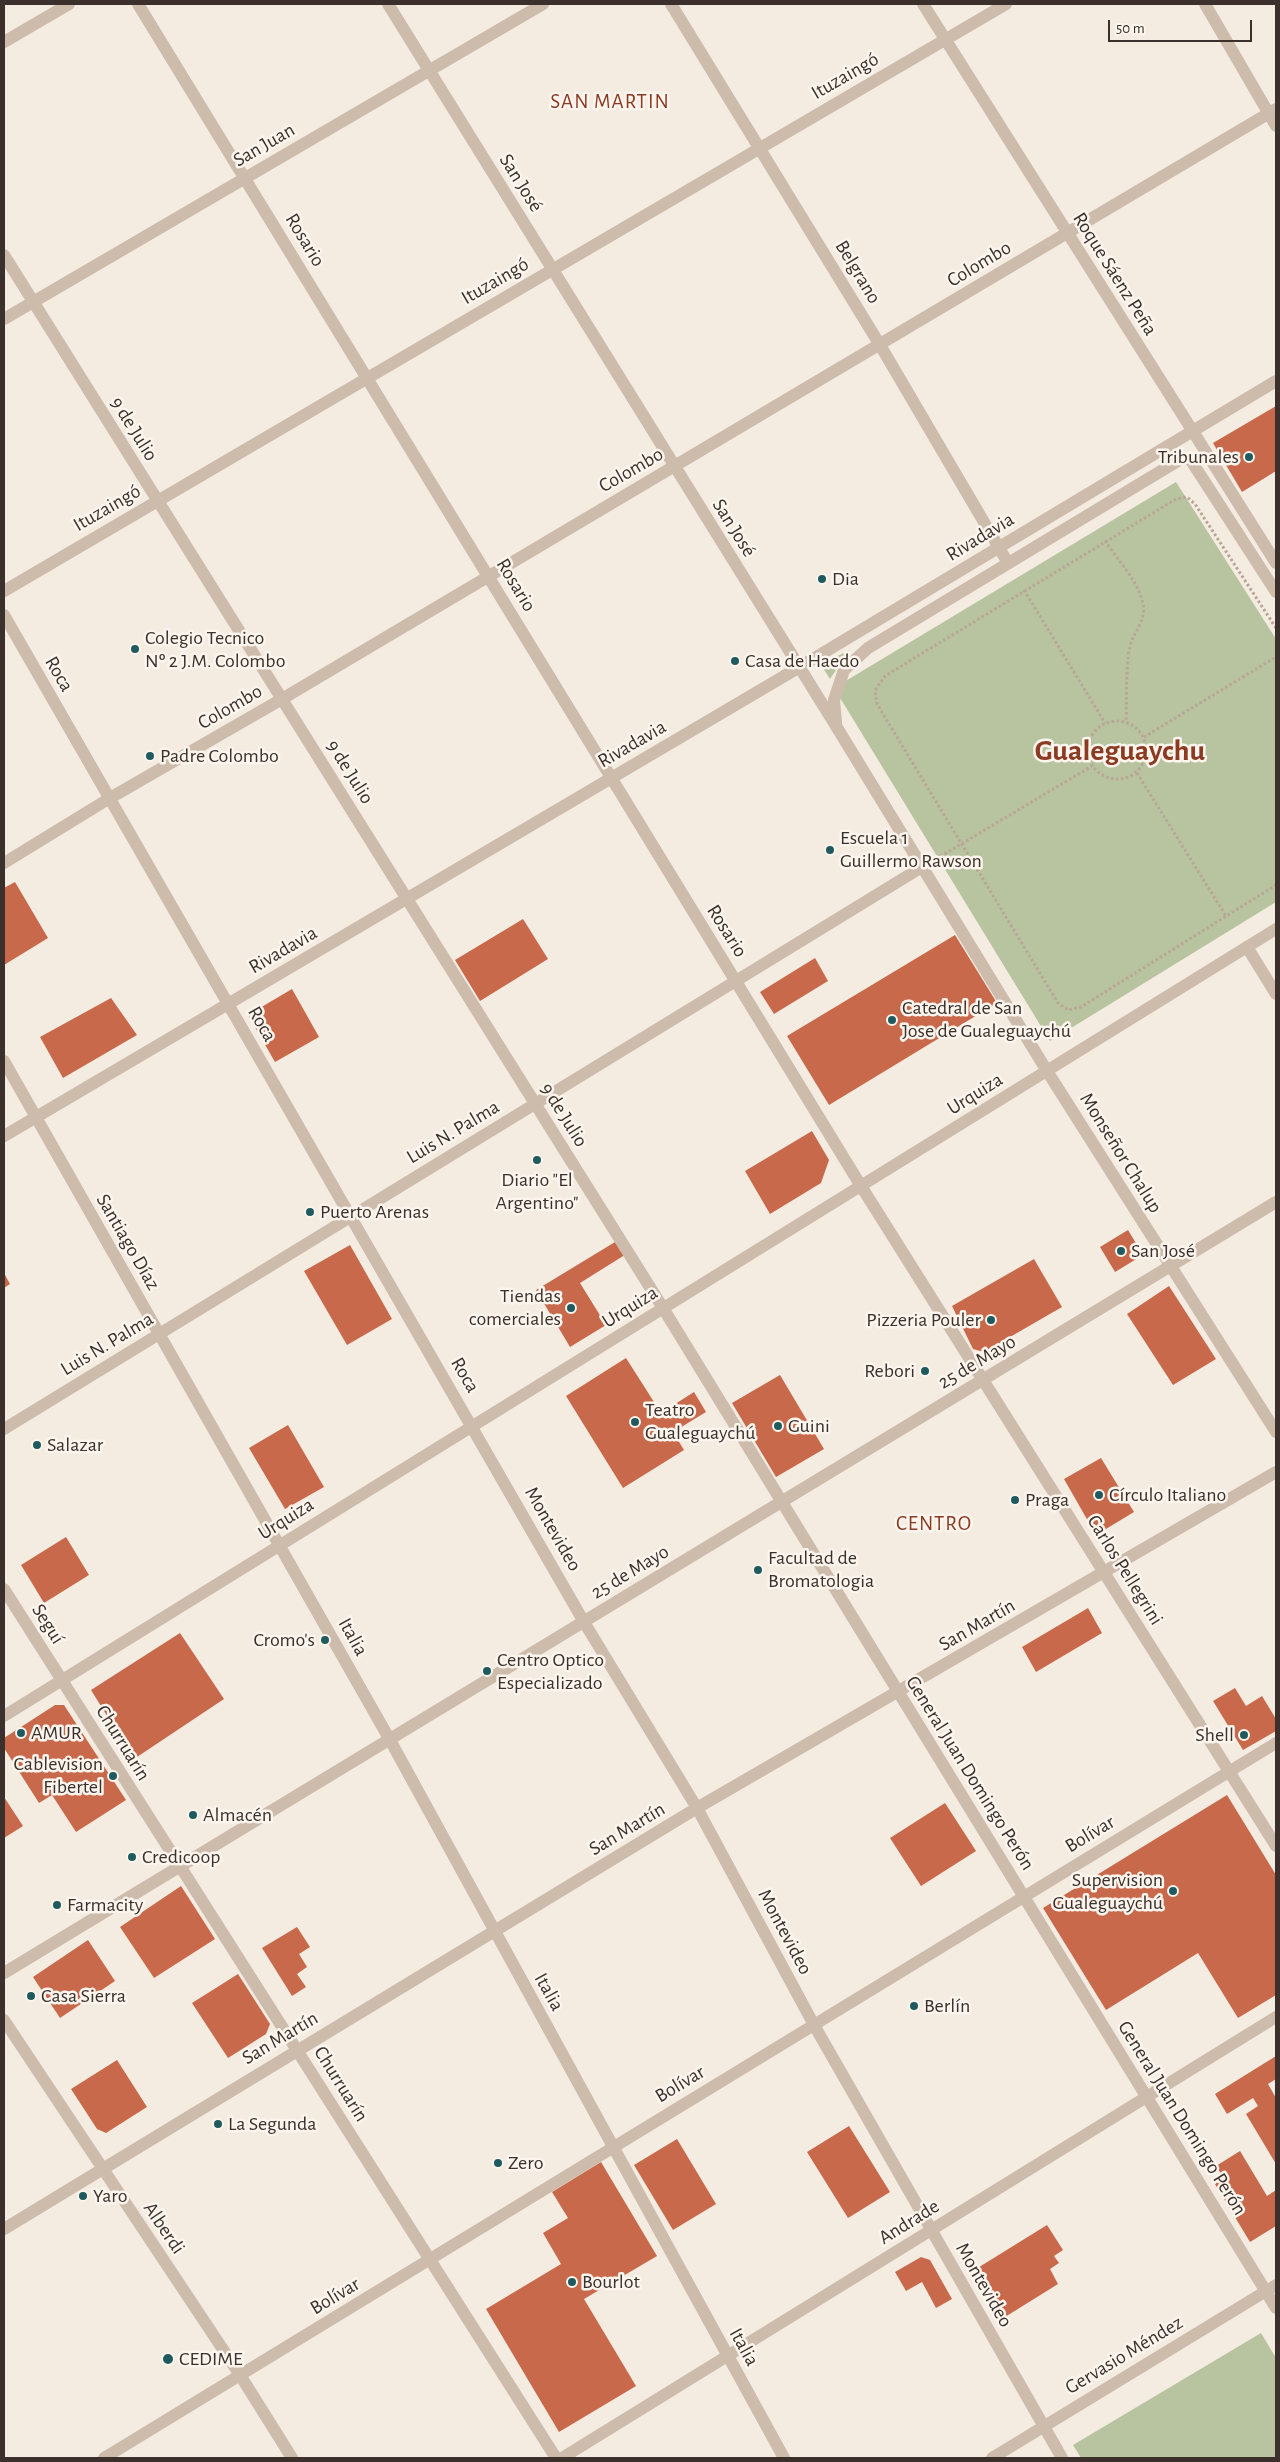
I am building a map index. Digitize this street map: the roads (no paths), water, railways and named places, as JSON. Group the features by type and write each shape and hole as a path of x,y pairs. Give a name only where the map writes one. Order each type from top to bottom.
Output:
{"street":[{"path":"4,42 69,4"},
{"name":"Rosario","path":"138,4 861,1186"},
{"name":"San José","path":"388,4 798,668 836,726 1047,1071"},
{"name":"San Juan","path":"4,319 543,4"},
{"name":"Belgrano","path":"671,4 880,345 1008,563"},
{"name":"Roque Sáenz Peña","path":"923,4 1191,432 1276,564"},
{"name":"Ituzaingó","path":"4,590 1006,4"},
{"path":"1205,4 1272,112 1276,126"},
{"name":"Colombo","path":"4,863 110,798 282,699 488,575 674,467 1272,112"},
{"name":"9 de Julio","path":"4,255 663,1308"},
{"name":"Rivadavia","path":"4,1136 798,668 1276,381"},
{"name":"Rivadavia","path":"836,726 834,700 844,670 868,648 1182,459 1190,459 1276,592"},
{"name":"Roca","path":"4,615 473,1426"},
{"name":"Luis N. Palma","path":"4,1429 922,867"},
{"name":"Urquiza","path":"4,1716 1276,929"},
{"path":"1247,947 1276,994"},
{"name":"Santiago Díaz","path":"4,1061 280,1545"},
{"name":"Monseñor Chalup","path":"1047,1071 1276,1432"},
{"name":"Carlos Pellegrini","path":"861,1186 1276,1846"},
{"name":"25 de Mayo","path":"4,1973 1276,1202"},
{"name":"General Juan Domingo Perón","path":"663,1308 1147,2097 1271,2288 1276,2308"},
{"name":"Montevideo","path":"473,1426 584,1622 698,1808 814,2025 1062,2458"},
{"name":"San Martín","path":"4,2228 698,1808 1276,1472"},
{"name":"Italia","path":"280,1545 390,1740 784,2458"},
{"name":"Seguí","path":"4,1589 61,1680"},
{"name":"Churruarín","path":"61,1680 556,2458"},
{"name":"Bolívar","path":"104,2458 1276,1742"},
{"name":"Andrade","path":"562,2458 1276,2017"},
{"name":"Alberdi","path":"4,2020 240,2375 292,2458"},
{"name":"Gervasio Méndez","path":"992,2458 1271,2288"}],"place":[{"name":"Tribunales","path":"1249,457"},
{"name":"Dia","path":"822,579"},
{"name":"Colegio Tecnico Nº 2 J.M. Colombo","path":"135,649"},
{"name":"Casa de Haedo","path":"735,661"},
{"name":"Padre Colombo","path":"150,756"},
{"name":"Escuela 1 Guillermo Rawson","path":"830,850"},
{"name":"Catedral de San Jose de Gualeguaychú","path":"892,1020"},
{"name":"Diario \"El Argentino\"","path":"537,1160"},
{"name":"Puerto Arenas","path":"310,1212"},
{"name":"San José","path":"1121,1251"},
{"name":"Tiendas comerciales","path":"571,1308"},
{"name":"Pizzeria Pouler","path":"991,1320"},
{"name":"Rebori","path":"925,1371"},
{"name":"Teatro Gualeguaychú","path":"635,1422"},
{"name":"Guini","path":"778,1426"},
{"name":"Salazar","path":"37,1445"},
{"name":"Círculo Italiano","path":"1099,1495"},
{"name":"Praga","path":"1015,1500"},
{"name":"Facultad de Bromatologia","path":"758,1570"},
{"name":"Cromo's","path":"325,1640"},
{"name":"Centro Optico Especializado","path":"487,1671"},
{"name":"AMUR","path":"21,1733"},
{"name":"Shell","path":"1244,1735"},
{"name":"Cablevision Fibertel","path":"113,1776"},
{"name":"Almacén","path":"193,1815"},
{"name":"Credicoop","path":"132,1857"},
{"name":"Supervision Gualeguaychú","path":"1173,1891"},
{"name":"Farmacity","path":"57,1905"},
{"name":"Casa Sierra","path":"31,1996"},
{"name":"Berlín","path":"914,2006"},
{"name":"La Segunda","path":"218,2124"},
{"name":"Zero","path":"498,2163"},
{"name":"Yaro","path":"83,2196"},
{"name":"Bourlot","path":"572,2282"},
{"name":"CEDIME","path":"168,2359"}],"district":[{"name":"SAN MARTIN","path":"610,102"},
{"name":"Gualeguaychu","path":"1120,751"},
{"name":"CENTRO","path":"934,1524"}]}
